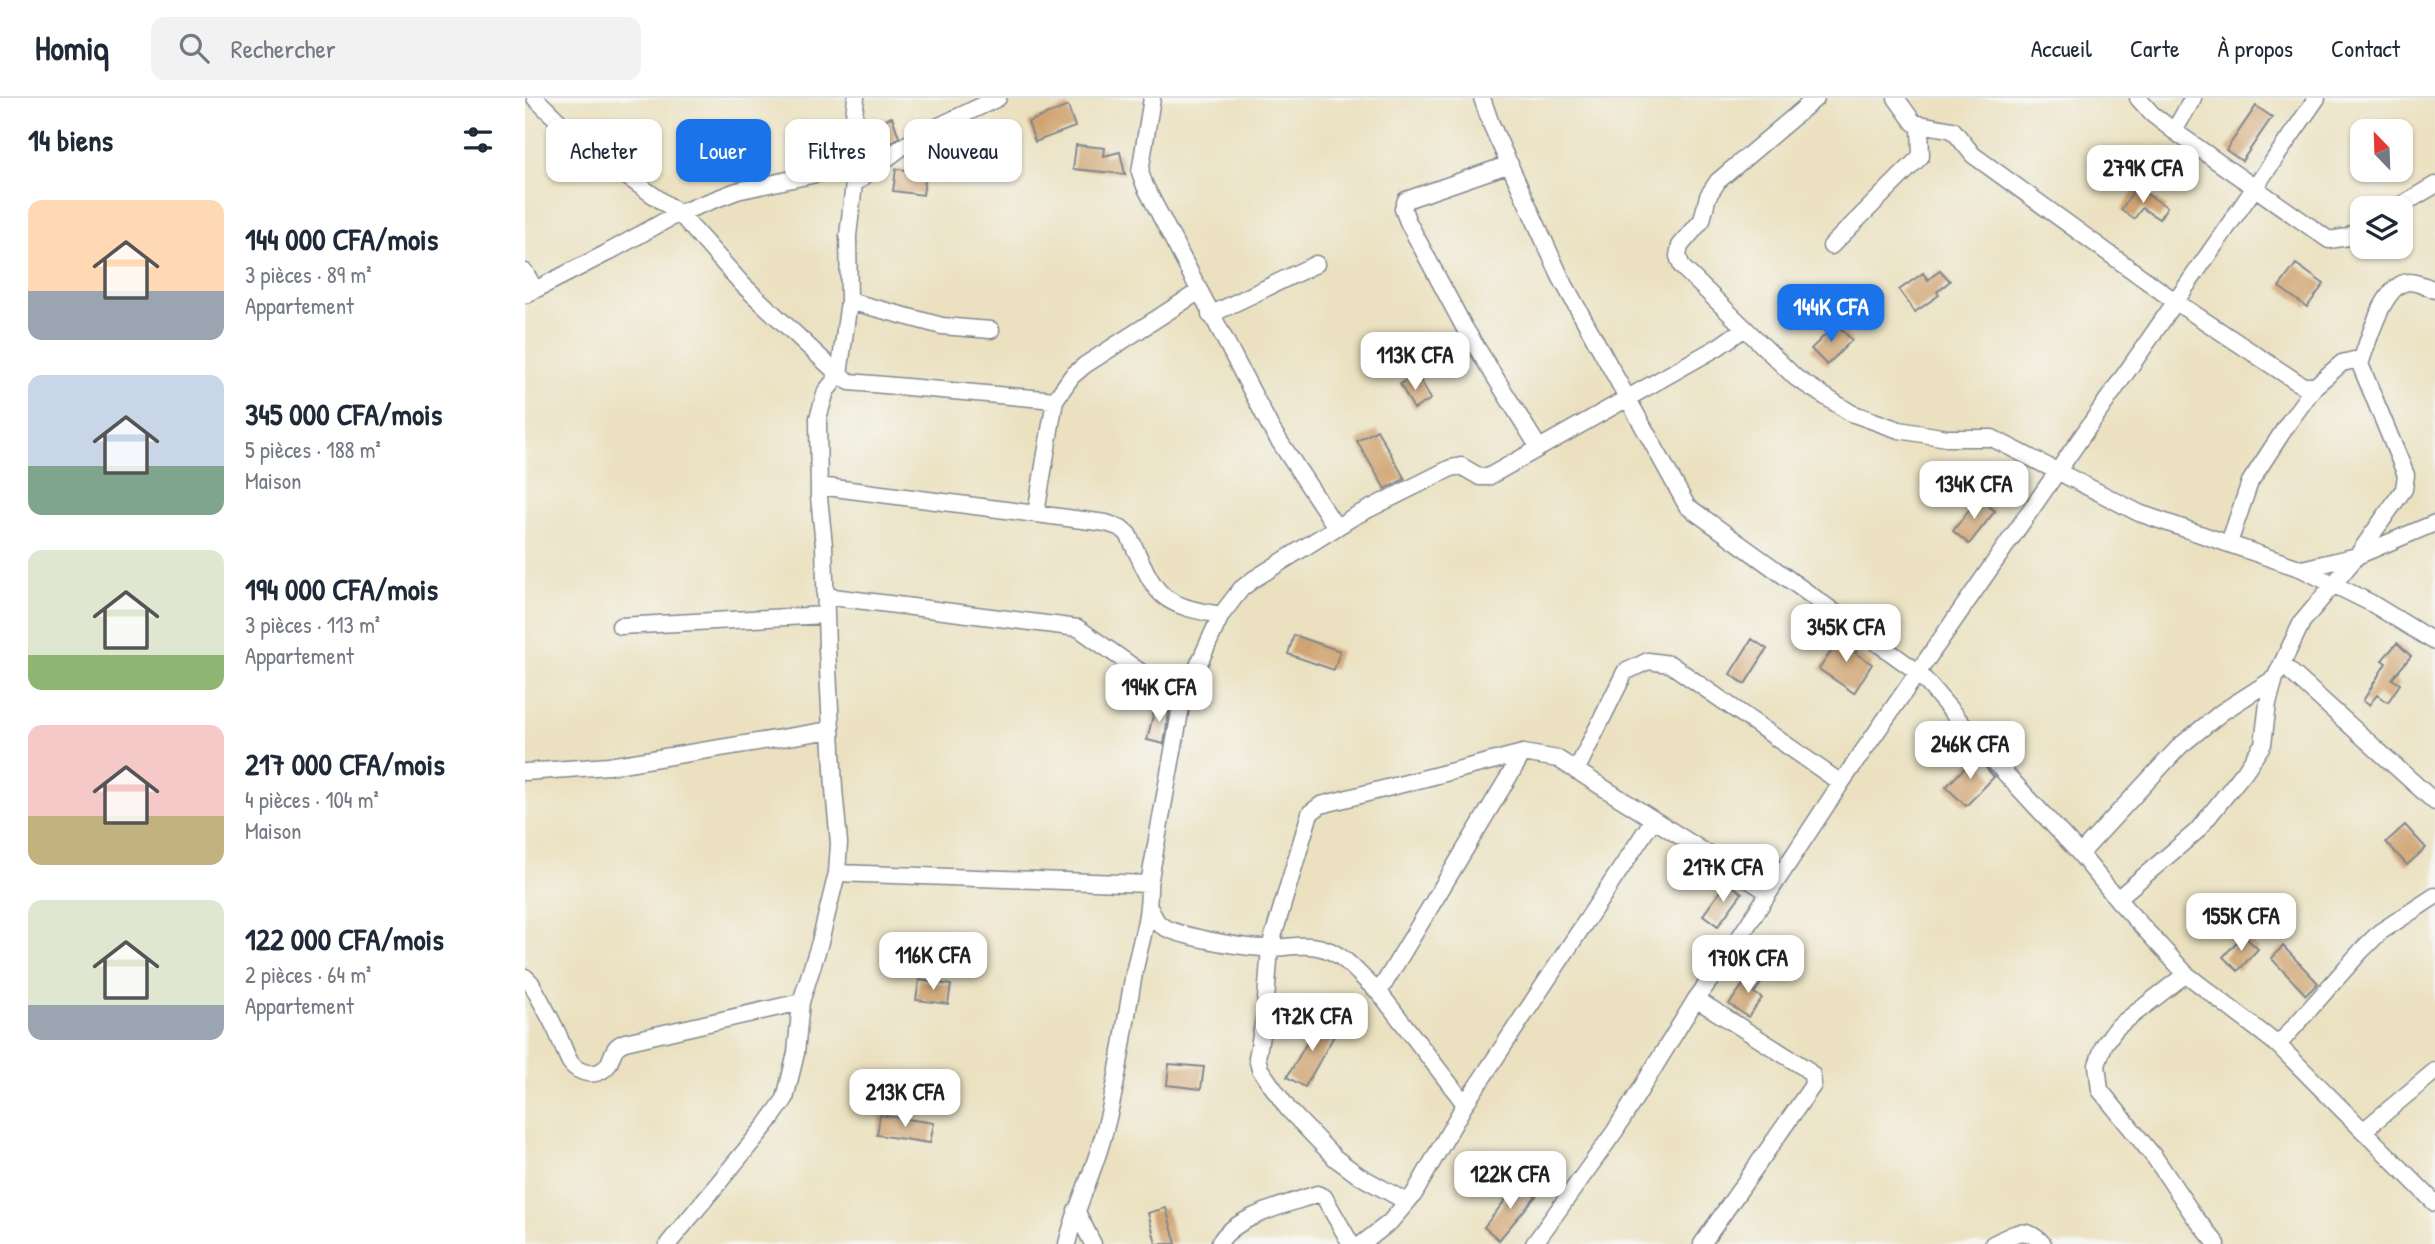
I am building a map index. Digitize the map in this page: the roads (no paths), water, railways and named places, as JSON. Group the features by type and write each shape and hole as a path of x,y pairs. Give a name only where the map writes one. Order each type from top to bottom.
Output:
{"street":[{"path":"535,98 587,149 678,213 743,285 839,375 858,384 1055,400"},
{"path":"854,119 856,98"},
{"path":"668,1244 785,1099 794,1063 801,1002 820,942 837,873 839,843 831,730 818,418 826,391 839,375 849,301 848,236 854,184 902,147 998,98"},
{"path":"1151,98 1140,172 1142,178 1198,292 1272,430 1336,527"},
{"path":"1482,98 1561,278 1687,506 1919,673 1992,759 2186,974 2277,1045 2435,1203"},
{"path":"1817,98 1717,181 1707,196 1702,220 1680,246 1678,256 1682,267 1796,378 1851,413 1899,430 1947,438 1992,438 2139,513 2302,569 2371,603 2435,642"},
{"path":"1896,98 1914,124 1953,130 1973,155 2176,302 2303,386 2315,386"},
{"path":"2139,98 2152,114 2174,131 2329,240 2350,236"},
{"path":"2174,131 2193,98"},
{"path":"1534,1244 1615,1131 1696,999 1841,783 2317,98"},
{"path":"1831,246 1921,156 1920,126"},
{"path":"1510,164 1406,200 1403,209 1464,327 1539,448"},
{"path":"525,272 530,292 678,213 737,191 785,181"},
{"path":"2413,198 2435,185"},
{"path":"1210,315 1316,264"},
{"path":"2360,364 2387,295 2396,286 2408,282 2435,290"},
{"path":"1036,513 1055,400 1072,376 1198,292"},
{"path":"849,301 942,326 991,330"},
{"path":"1067,1244 1076,1210 1100,1147 1123,1046 1133,978 1150,909 1149,884 1182,701 1221,615 1241,589 1254,579 1353,517 1451,468 1461,466 1481,477 1488,477 1718,347 1745,328"},
{"path":"2117,899 2197,831 2245,771 2263,744 2268,703 2278,671 2302,622 2357,556 2404,489 2406,475 2360,364 2354,360 2342,363 2315,386 2250,482 2229,543"},
{"path":"819,486 1106,523 1121,528 1128,534 1161,597 1186,609 1221,615"},
{"path":"2302,569 2357,556 2435,523"},
{"path":"825,596 1078,628 1182,701"},
{"path":"620,626 826,615"},
{"path":"1576,771 1625,672 1648,661 1670,664 1841,783"},
{"path":"2080,854 2180,746 2278,671"},
{"path":"2278,671 2435,802"},
{"path":"525,772 609,766 831,730"},
{"path":"1407,1202 1358,1175 1335,1158 1288,1109 1259,1069 1257,1058 1265,1013 1270,947 1310,813 1321,805 1523,753 1538,754 1558,760 1768,892"},
{"path":"1379,992 1523,753"},
{"path":"1362,1244 1390,1222 1414,1194 1465,1104 1653,820"},
{"path":"837,873 1149,884"},
{"path":"2277,1045 2380,932 2435,896"},
{"path":"1150,909 1158,923 1172,931 1270,947 1304,945 1325,949 1345,958 1365,981 1379,992 1465,1104"},
{"path":"2186,974 2116,1028 2104,1045 2097,1065 2100,1090 2155,1158 2194,1216 2217,1244"},
{"path":"525,977 531,983 571,1064 586,1074 597,1073 607,1067 612,1059 612,1050 625,1042 801,1002"},
{"path":"1696,999 1805,1068 1812,1075 1813,1085 1702,1244"},
{"path":"2364,1131 2435,1071"},
{"path":"1219,1244 1225,1232 1265,1212 1317,1194 1324,1197 1351,1244"},
{"path":"1076,1210 1093,1244"},
{"path":"1993,1244 2023,1231 2035,1235 2043,1244"}]}
